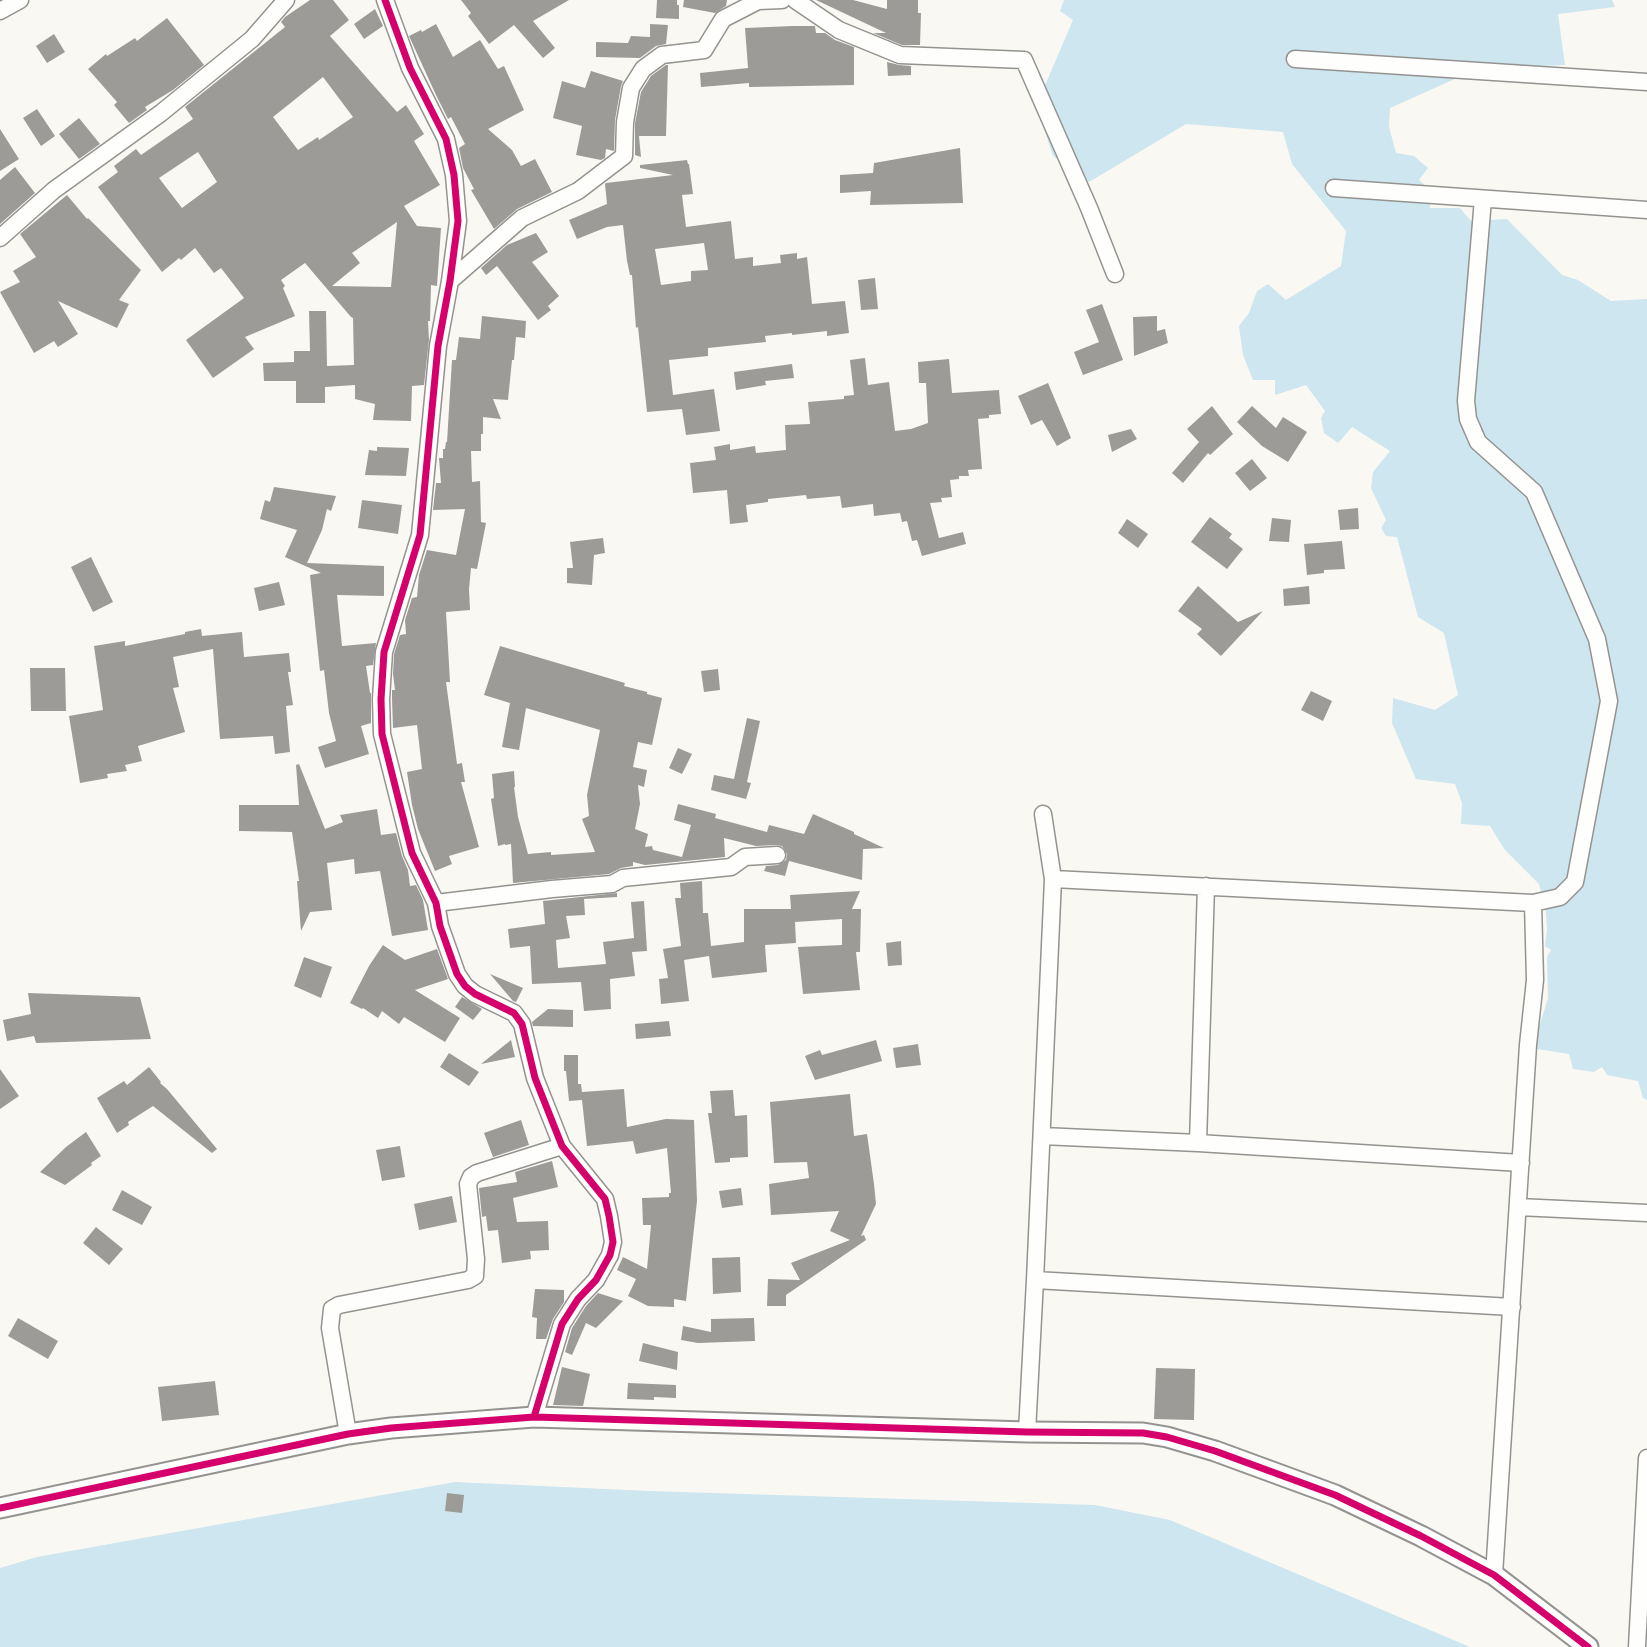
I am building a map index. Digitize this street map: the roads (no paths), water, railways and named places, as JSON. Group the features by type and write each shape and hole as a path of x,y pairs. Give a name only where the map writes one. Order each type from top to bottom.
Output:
{"street":[{"path":"0,10 20,0"},
{"path":"0,239 54,190 161,113 251,39 286,0"},
{"path":"385,0 410,68 446,139 454,175 458,221 438,346 420,535 384,652 382,734 412,853 436,903 440,926 457,974 475,994 514,1013 522,1024 535,1078 562,1146 605,1199 613,1242 610,1255 596,1280 578,1299 562,1324 534,1417"},
{"path":"450,281 522,218 578,191 624,156 625,122 631,88 643,69 662,55 704,50 723,19 758,1 782,0"},
{"path":"795,0 839,30 900,55 1024,61 1115,274"},
{"path":"1294,59 1647,82"},
{"path":"1334,188 1647,211"},
{"path":"1053,879 1533,903 1560,897 1575,882 1609,701 1597,639 1534,492 1478,442 1468,419 1466,401 1483,199"},
{"path":"1027,1432 1053,879 1043,814"},
{"path":"436,903 552,888 612,884 623,878 731,867 745,857 777,855"},
{"path":"1198,1143 1206,886"},
{"path":"1494,1575 1528,1045 1535,980 1533,903"},
{"path":"1042,1136 1521,1163"},
{"path":"348,1434 330,1328 332,1309 468,1280 475,1276 476,1259 468,1184 471,1177 562,1146"},
{"path":"1518,1208 1647,1213"},
{"path":"1035,1280 1511,1307"},
{"path":"3,1504 348,1434 534,1417 1143,1433 1215,1451 1335,1495 1421,1536 1494,1575 1588,1647"},
{"path":"1637,1647 1647,1458"}],"water":[{"path":"1064,0 1612,0 1615,7 1558,14 1565,65 1510,67 1466,74 1390,108 1389,127 1396,153 1414,156 1428,168 1419,180 1430,190 1430,208 1460,208 1471,221 1507,219 1562,275 1578,280 1611,301 1647,299 1647,1100 1643,1098 1638,1081 1607,1075 1602,1067 1594,1072 1573,1069 1569,1054 1537,1049 1538,1031 1548,998 1547,957 1551,950 1545,946 1546,912 1539,884 1505,850 1490,826 1461,824 1462,803 1455,784 1416,779 1392,723 1393,698 1435,710 1458,695 1444,633 1418,617 1397,537 1386,536 1381,528 1386,520 1371,488 1373,472 1390,451 1352,427 1338,443 1324,433 1321,418 1325,411 1306,385 1275,395 1275,380 1253,380 1243,355 1239,326 1249,313 1257,291 1268,284 1286,300 1341,266 1346,231 1292,164 1283,132 1186,124 1089,182 1053,156 1042,122 1040,97 1073,20 1060,11"},
{"path":"455,1482 1095,1505 1170,1520 1470,1647 0,1647 0,1568 37,1557"}]}
